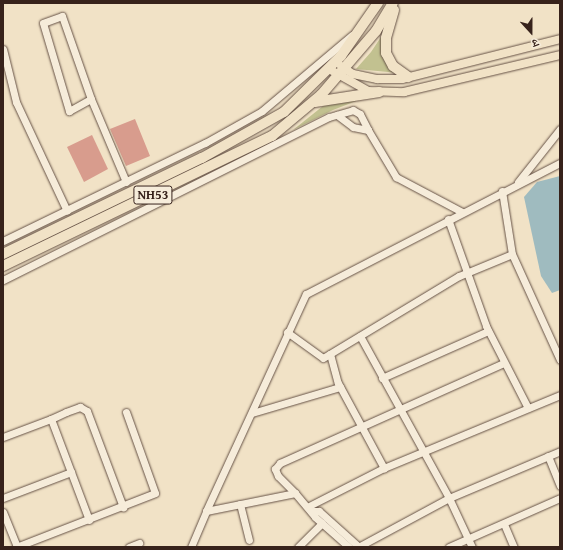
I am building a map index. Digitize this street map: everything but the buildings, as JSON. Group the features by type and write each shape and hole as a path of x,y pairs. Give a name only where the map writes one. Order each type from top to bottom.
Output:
{"highway":[{"name":"NH53","path":"3,254 251,133 284,112 336,61 377,3"},
{"name":"NH53","path":"3,266 227,160 272,136 315,102 342,73 376,31 393,3"},
{"path":"397,3 386,38 386,53 392,66 408,77"},
{"path":"315,102 379,92"}],"main road":[{"path":"329,69 342,73 377,79 408,77 560,39"},
{"path":"525,48 529,62"},
{"path":"336,61 342,73 363,89 379,92 404,92 560,55"}],"street":[{"path":"3,241 126,182 262,111 352,34 377,3"},
{"path":"91,100 69,111 43,23 62,16 91,100 126,182"},
{"path":"3,49 16,102 67,211"},
{"path":"3,280 337,115 353,110 360,114 396,177 462,212"},
{"path":"337,115 352,127 368,130"},
{"path":"516,184 560,129"},
{"path":"191,547 287,332 306,294 502,191 560,163"},
{"path":"502,191 512,254 560,360"},
{"path":"448,219 469,272 488,331 528,408"},
{"path":"287,332 323,358 469,272 512,254"},
{"path":"382,378 488,331"},
{"path":"360,336 449,498 472,547"},
{"path":"330,354 340,387 384,468"},
{"path":"349,547 322,523 311,509 278,476 276,466 504,363"},
{"path":"252,413 340,387"},
{"path":"311,509 384,468 560,395"},
{"path":"3,436 85,408 123,507"},
{"path":"3,512 17,547 123,507 155,493 126,412"},
{"path":"51,419 89,520"},
{"path":"311,509 318,511 358,547 449,498 560,451"},
{"path":"548,456 560,486"},
{"path":"3,498 71,472"},
{"path":"206,512 295,493"},
{"path":"449,547 560,498"},
{"path":"240,504 249,540"},
{"path":"298,547 322,523"},
{"path":"504,524 514,547"},
{"path":"129,547 138,543"}],"shaded area":[{"path":"383,34 399,73 356,69 371,52"},
{"path":"364,98 333,110 293,130 323,106"}],"water":[{"path":"560,176 560,290 552,293 541,276 524,197 537,182"}]}
